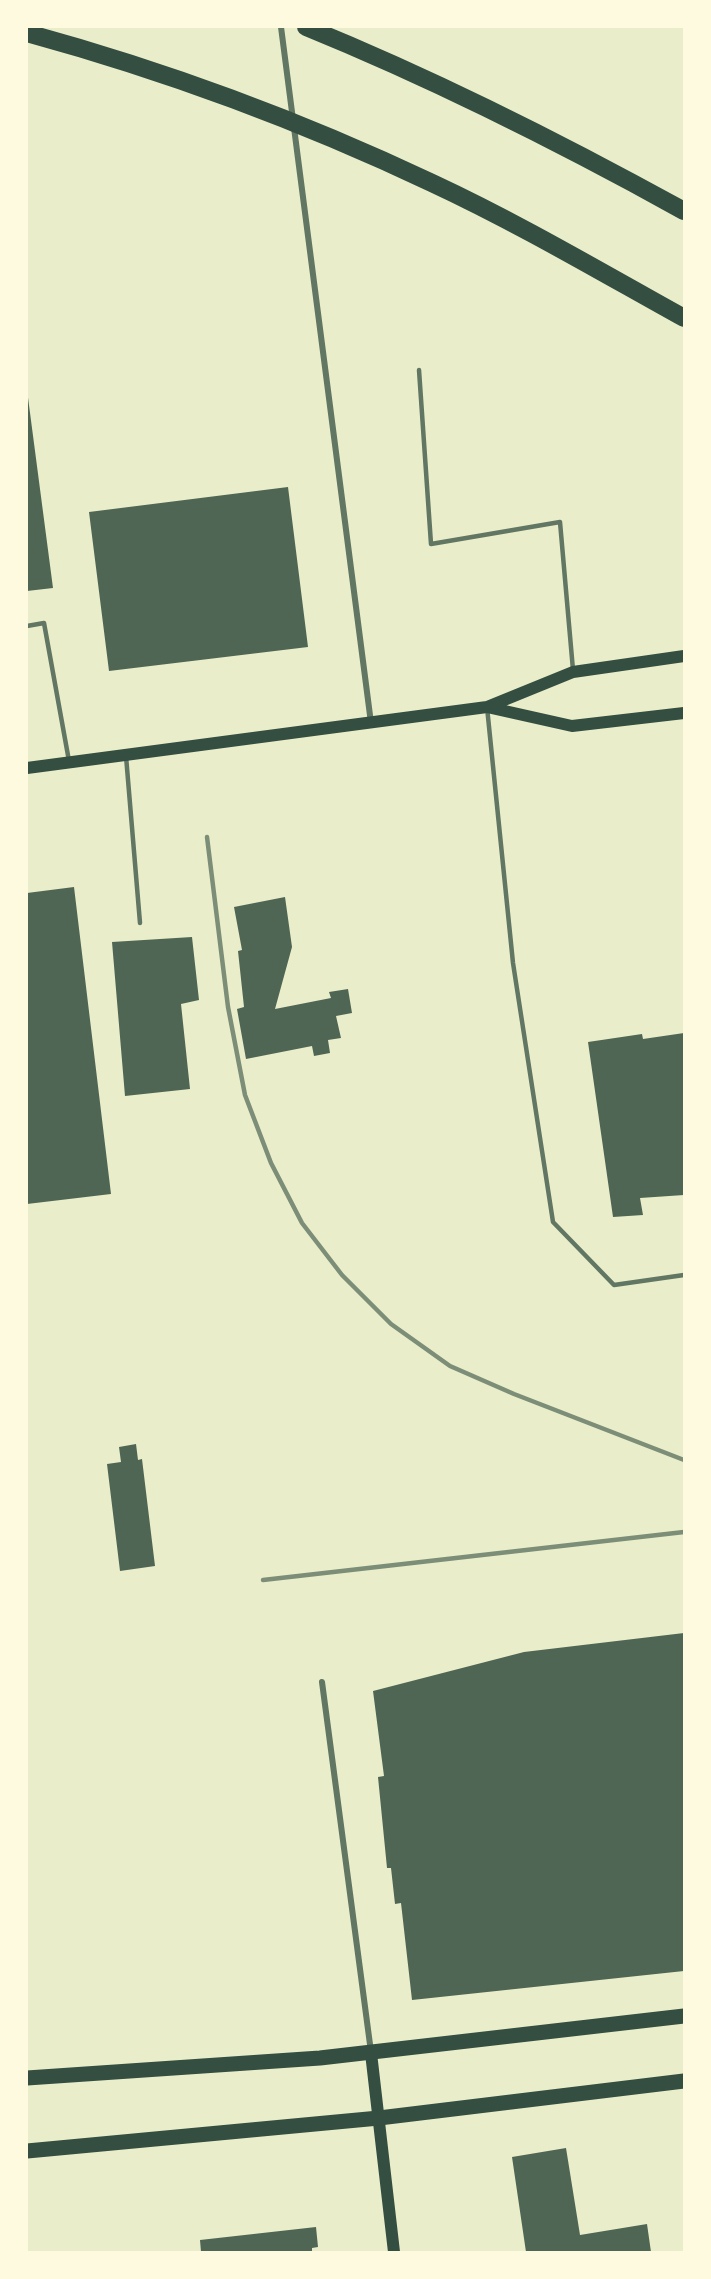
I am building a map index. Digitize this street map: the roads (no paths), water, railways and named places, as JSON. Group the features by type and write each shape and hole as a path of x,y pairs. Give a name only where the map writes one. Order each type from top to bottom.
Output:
{"highway":[{"path":"306,27 391,62 492,110 684,211"},
{"path":"27,33 136,65 319,132 482,208 684,318"}],"main road":[{"path":"27,768 487,707 573,672 684,656"},
{"path":"487,707 572,726 684,712"},
{"path":"27,2078 320,2058 684,2016"},
{"path":"371,2053 394,2252"},
{"path":"27,2151 379,2118 684,2081"}],"street":[{"path":"281,27 371,724"},
{"path":"322,1682 371,2053"}],"lane":[{"path":"420,370 431,544 560,522 573,672"},
{"path":"27,627 44,623 70,763"},
{"path":"487,707 513,963 553,1222 614,1285 684,1275"},
{"path":"126,756 140,923"}],"railway":[{"path":"207,837 228,1007 245,1095 271,1163 302,1223 342,1275 391,1324 450,1366 514,1394 684,1460"},
{"path":"263,1580 684,1532"}]}
